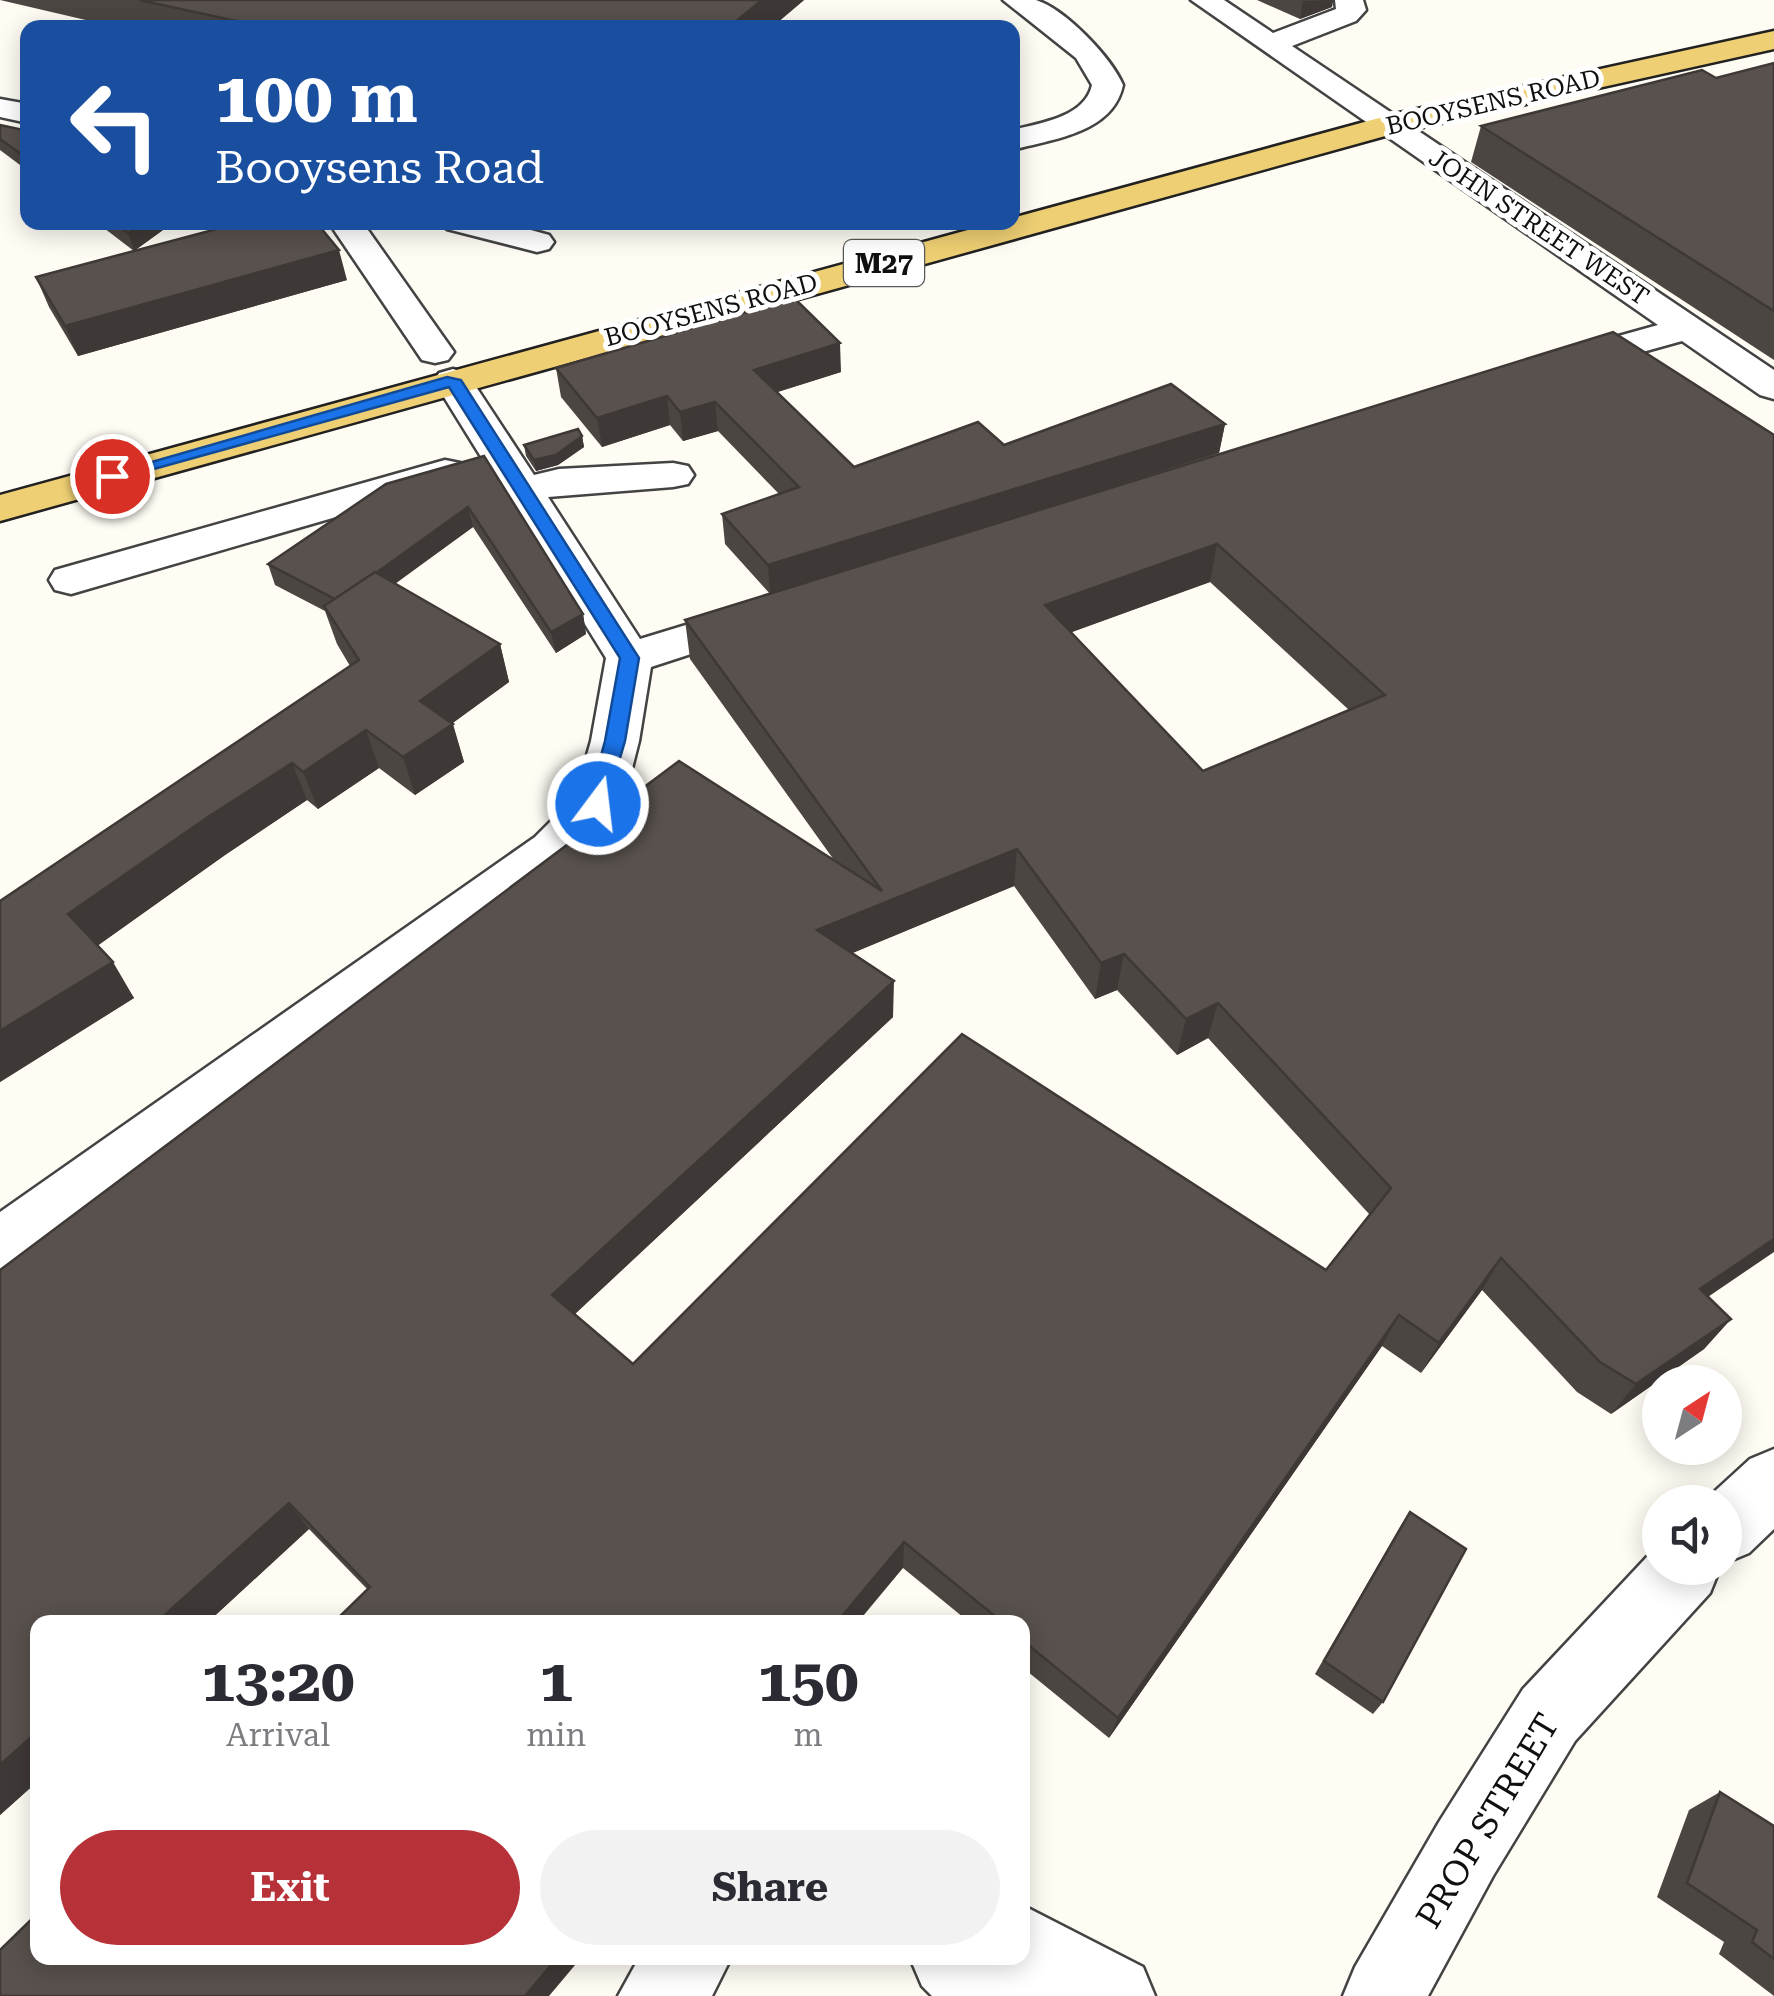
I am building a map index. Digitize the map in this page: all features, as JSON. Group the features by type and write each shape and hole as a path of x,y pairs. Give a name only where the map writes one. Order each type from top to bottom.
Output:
{"main road":[{"name":"BOOYSENS ROAD","path":"1233,137 1359,104 1774,14"},
{"name":"BOOYSENS ROAD","path":"1020,219 1390,125 1774,40"},
{"name":"BOOYSENS ROAD","path":"0,508 884,230"},
{"name":"BOOYSENS ROAD","path":"0,472 444,366 978,230"}],"street":[{"path":"1017,0 1084,49 1106,74 1108,90 1104,102 1088,114 1020,137"},
{"name":"JOHN STREET WEST","path":"1205,0 1774,387"},
{"path":"1270,44 1346,15 1352,10 1349,0"},
{"path":"0,1246 552,850 598,804 615,741 629,658 444,366 351,230"},
{"path":"491,230 538,242"},
{"path":"1523,375 1687,328"},
{"path":"70,580 512,474 559,482 673,475"},
{"path":"629,658 800,604"},
{"path":"1742,1513 1774,1482"},
{"name":"PROP STREET","path":"1384,1996 1466,1849 1548,1714 1670,1585"},
{"path":"1030,1949 1114,1996"},
{"path":"659,1996 685,1965"},
{"path":"958,1965 992,1996"}],"building":[{"path":"139,0 762,0 738,20 232,20"},
{"path":"1774,63 1774,311 1481,126 1702,70 1716,78"},
{"path":"0,125 20,129 20,153 0,139"},
{"path":"213,230 323,230 339,250 65,326 36,277"},
{"path":"794,298 840,343 754,370 854,467 978,422 1004,445 1171,384 1225,424 768,565 722,514 799,487 715,402 680,412 667,396 597,418 556,368"},
{"path":"1613,332 1774,435 1774,1239 1700,1289 1731,1319 1664,1365 1642,1365 1642,1380 1636,1384 1600,1362 1501,1258 1439,1343 1399,1315 1118,1718 1030,1646 1030,1615 993,1615 904,1542 843,1615 341,1615 370,1587 289,1503 165,1615 30,1615 30,1738 0,1765 0,1270 679,761 882,891 685,620","holes":["1217,544 1385,695 1203,771 1045,605","1017,849 1101,963 1124,954 1186,1019 1218,1003 1391,1188 1326,1270 962,1034 633,1364 552,1295 894,981 817,930"]},
{"path":"578,429 582,436 556,455 534,460 524,445"},
{"path":"484,456 583,614 551,632 468,507 335,599 268,564 386,484"},
{"path":"375,572 500,644 420,701 453,724 403,757 366,730 303,772 292,763 208,817 68,914 113,962 0,1031 0,901 359,660 324,606"},
{"path":"1410,1512 1466,1549 1383,1702 1324,1661"},
{"path":"1720,1792 1774,1826 1774,1959 1752,1942 1757,1930 1687,1883"},
{"path":"30,1921 30,1965 551,1965 525,1996 0,1996 0,1950"}],"route":[{"path":"112,476 453,380 629,658 615,741 598,804"}]}
